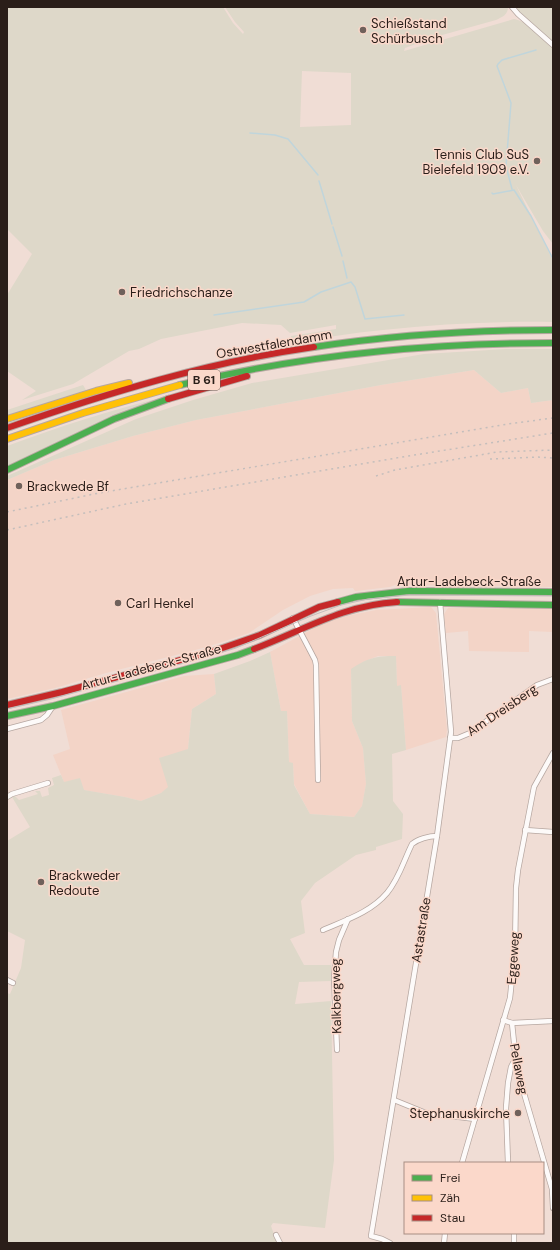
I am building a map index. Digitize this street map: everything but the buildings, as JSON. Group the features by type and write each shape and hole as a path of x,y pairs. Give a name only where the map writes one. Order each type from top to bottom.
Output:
{"main road":[{"name":"Ostwestfalendamm","path":"7,428 53,411 175,375 228,362 276,353 382,338 462,332 553,330"},
{"name":"Ostwestfalendamm","path":"7,439 52,422 186,384 236,373 320,358 408,348 553,342"},
{"name":"B 61","path":"7,470 113,420 135,411 211,386 247,376 320,362 382,355 408,348"},
{"path":"7,419 96,391 146,378 175,375"},
{"name":"Artur-Ladebeck-Straße","path":"7,705 62,692 214,651 260,635 309,610 337,601 386,592 408,591 553,592"},
{"name":"Artur-Ladebeck-Straße","path":"7,716 53,706 238,655 268,644 328,617 359,608 396,602 553,605"}],"street":[{"path":"512,7 553,45"},
{"name":"Astastraße","path":"390,1243 370,1236 394,1100 437,836 451,727 440,602"},
{"path":"293,618 315,660 316,665 318,780"},
{"name":"Am Dreisberg","path":"450,738 458,738 470,733 537,685 553,679"},
{"path":"7,729 44,718 53,706"},
{"name":"Eggeweg","path":"462,1162 510,998 515,950 516,882 534,787 553,753"},
{"path":"7,797 12,794 48,783"},
{"path":"525,830 553,832"},
{"path":"323,930 366,910 377,903 388,893 412,844 416,841 437,836"},
{"name":"Kalkbergweg","path":"337,1050 334,978 336,952 339,940 348,919"},
{"path":"7,980 13,982"},
{"path":"503,1020 512,1023 553,1022"},
{"name":"Pellaweg","path":"512,1023 516,1062 530,1118 553,1189 553,1208"},
{"path":"508,1162 507,1096 511,1067 513,1063 516,1062"},
{"path":"394,1100 426,1113 474,1118"},
{"path":"276,1235 280,1243"}],"shaded area":[{"path":"7,7 223,7 233,23 243,34 244,32 225,7 508,7 506,14 496,20 435,37 405,48 404,51 514,19 524,23 553,48 553,244 543,231 516,185 553,261 553,322 468,323 425,326 326,337 292,343 291,336 336,329 336,325 290,333 281,325 242,323 161,339 139,349 129,351 73,384 22,400 36,391 7,371 7,295 32,254 7,229","holes":["302,71 351,73 351,125 300,127"]},
{"path":"516,7 553,7 553,42 519,12"},
{"path":"506,349 553,349 553,400 531,403 528,388 501,393 474,370 381,385 196,420 133,436 54,460 7,480 7,476 136,419 193,400 252,383 424,354"},
{"path":"474,370 501,393 528,388 531,403 553,400 553,587 395,585 390,587 355,591 353,588 333,589 310,596 283,610 249,633 207,647 106,673 55,688 7,699 7,480 54,460 133,436 196,420 381,385"},
{"path":"83,385 86,390 7,415 7,410"},
{"path":"164,397 7,467 7,446 85,419"},
{"path":"431,607 436,613 447,730 446,737 406,750 401,686 397,686 396,656 378,656 363,662 351,670 352,721 363,748 366,784 362,806 354,817 310,814 294,784 293,763 289,763 287,711 281,711 270,652 318,626 342,617 376,610"},
{"path":"448,608 553,609 553,632 529,631 529,652 469,651 468,631 446,633 444,614"},
{"path":"270,652 281,711 287,711 289,762 293,763 294,785 310,814 354,817 362,806 366,784 363,748 352,721 351,669 372,658 396,656 397,686 401,685 406,750 392,754 393,801 403,814 402,839 376,847 376,850 356,855 315,883 301,901 305,933 290,939 304,965 331,965 331,981 299,982 295,1004 331,1001 334,1160 325,1228 273,1223 271,1226 277,1243 7,1243 7,993 10,994 21,968 25,940 7,931 7,841 30,827 12,797 15,796 19,800 38,794 35,791 40,791 42,797 49,795 48,788 54,785 52,778 61,775 64,782 80,778 84,790 141,801 161,793 168,787 159,758 188,749 192,709 216,694 214,674"},
{"path":"214,674 216,694 192,709 188,749 168,788 161,793 141,801 83,790 64,782 53,755 70,749 61,710 184,676"}],"waterway":[{"path":"506,166 511,103 497,66 502,60 536,50"},
{"path":"250,133 275,135 288,139 318,175"},
{"path":"507,170 512,189"},
{"path":"319,181 332,224"},
{"path":"492,193 514,190 531,216 553,259"},
{"path":"333,227 342,256"},
{"path":"343,261 347,278"},
{"path":"214,315 304,302 321,292 351,282 355,287 365,319 404,315"}],"tram line":[{"path":"7,709 51,699 210,656 236,648 341,605 368,599 409,595 553,596"}],"railway":[{"path":"7,512 99,493 508,424 553,418"},
{"path":"7,530 126,504 553,433"},
{"path":"376,476 395,470 497,452 553,450"},
{"path":"490,459 538,457 553,458"}],"traffic: fast":[{"path":"314,347 374,339 434,334 553,330"},
{"path":"180,385 272,366 365,353 459,345 553,343"},
{"path":"7,470 114,419 168,399"},
{"path":"338,602 356,597 408,591 553,592"},
{"path":"397,602 553,605"},
{"path":"7,716 53,706 238,655 254,649"}],"traffic: slow":[{"path":"7,419 96,391 129,383"},
{"path":"7,439 83,413 180,385"}],"traffic: jam":[{"path":"7,428 82,403 159,380 236,361 314,347"},
{"path":"168,399 247,376"},
{"path":"7,705 62,692 214,651 260,635 319,607 338,602"},
{"path":"254,649 341,613 377,604 397,602"}],"place":[{"name":"Schießstand Schürbusch","path":"363,30"},
{"name":"Tennis Club SuS Bielefeld 1909 e.V.","path":"537,161"},
{"name":"Friedrichschanze","path":"122,292"},
{"name":"Brackwede Bf","path":"19,486"},
{"name":"Carl Henkel","path":"118,603"},
{"name":"Brackweder Redoute","path":"41,882"},
{"name":"Stephanuskirche","path":"518,1113"}]}
